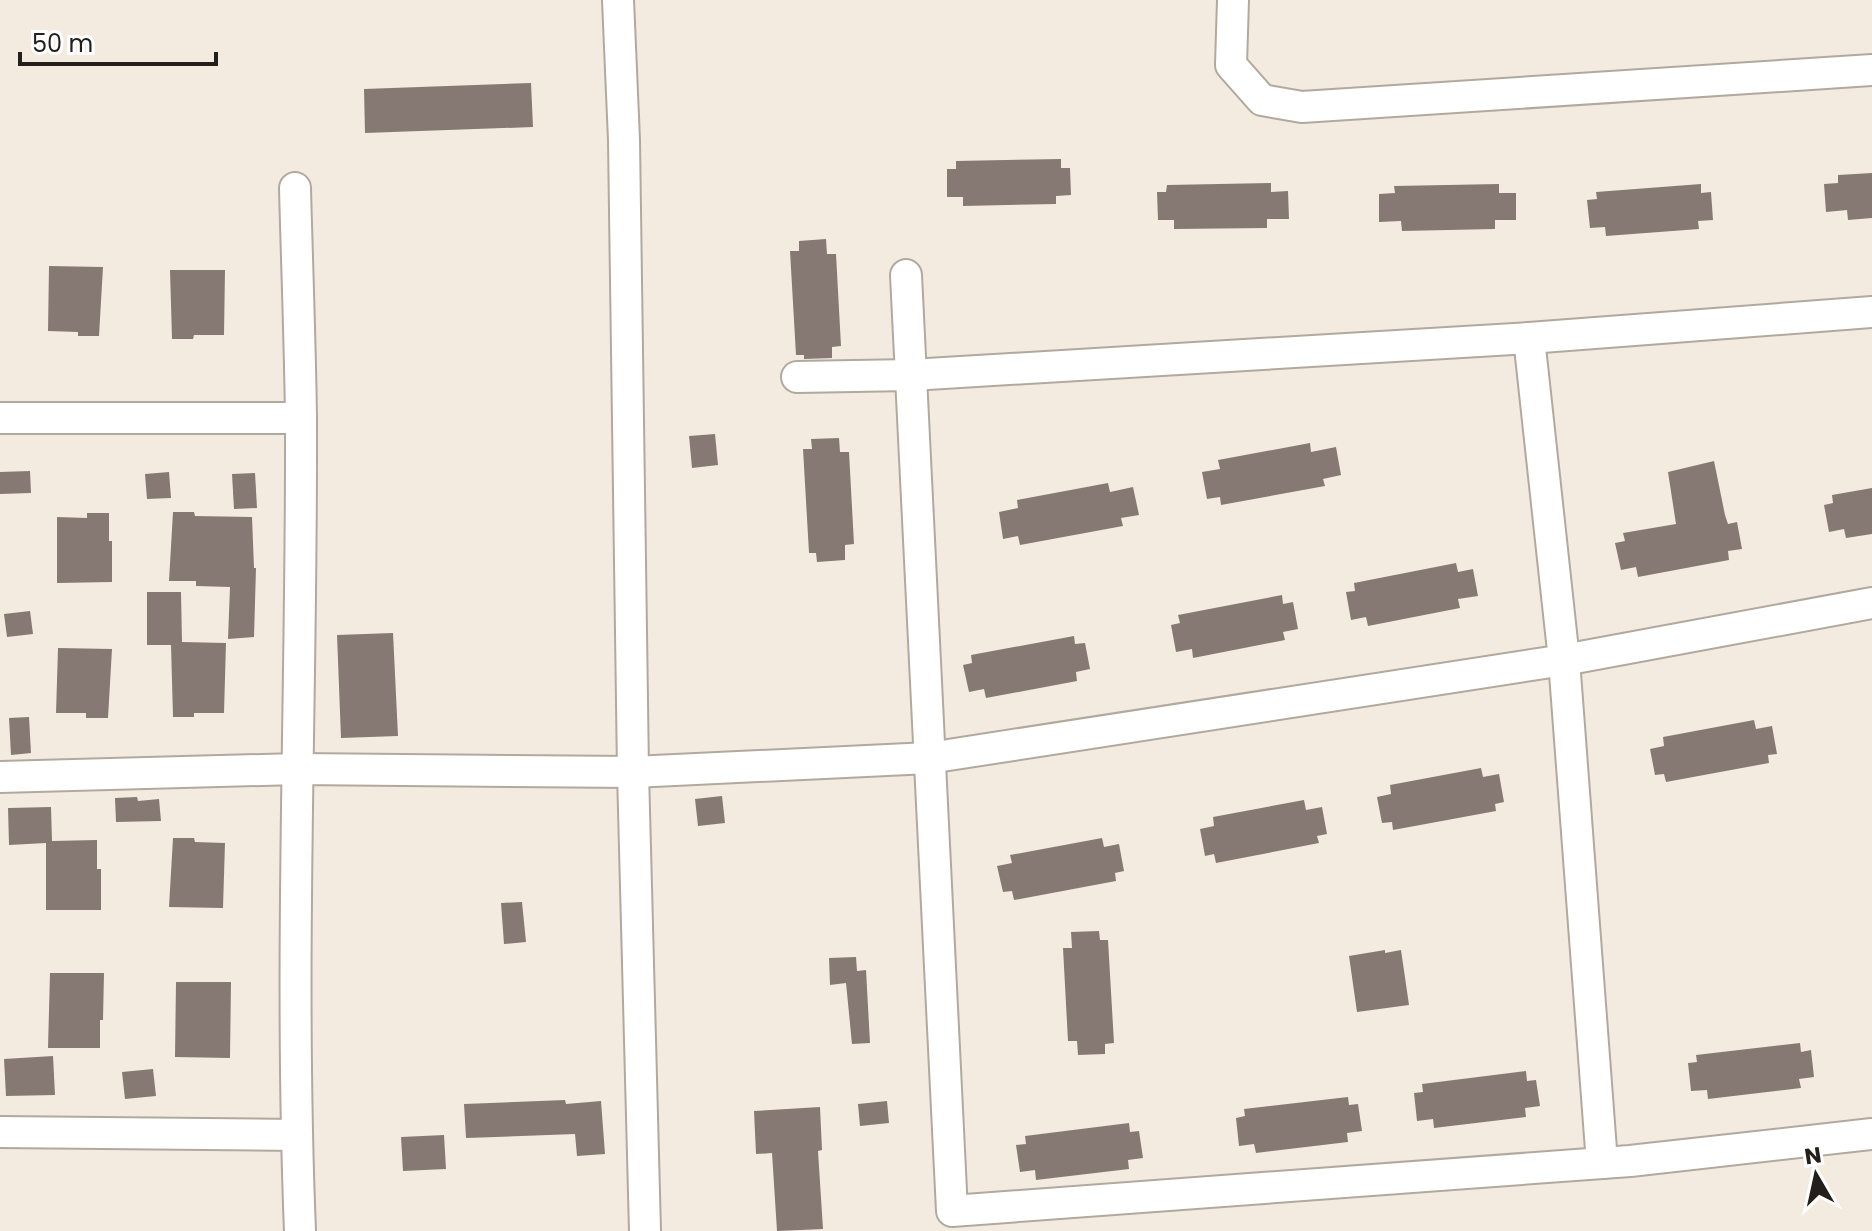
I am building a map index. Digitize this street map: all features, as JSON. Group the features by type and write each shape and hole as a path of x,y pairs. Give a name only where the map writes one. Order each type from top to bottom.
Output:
{"street":[{"path":"618,0 624,140 633,772 645,1231"},
{"path":"1233,0 1231,65 1262,100 1302,107 1872,70"},
{"path":"295,188 301,418 296,1135 300,1231"},
{"path":"906,275 952,1211 1602,1163 1872,1134"},
{"path":"797,377 911,375 1529,338 1872,312"},
{"path":"1529,338 1564,660 1602,1163"},
{"path":"0,418 301,418"},
{"path":"0,777 297,769 633,772 929,758 1564,660 1872,603"},
{"path":"0,1132 296,1135"}],"building":[{"path":"531,83 533,127 365,133 364,89"},
{"path":"1061,159 1061,168 1070,168 1071,195 1056,196 1056,204 963,206 963,197 947,197 947,169 956,169 956,161"},
{"path":"1872,173 1872,218 1848,220 1847,210 1826,212 1824,184 1838,183 1838,175"},
{"path":"1271,183 1271,192 1288,191 1289,219 1267,219 1267,228 1174,229 1174,220 1158,220 1157,192 1166,192 1167,185"},
{"path":"1499,184 1499,193 1516,193 1516,220 1495,220 1495,229 1402,231 1401,221 1379,222 1379,194 1395,193 1394,186"},
{"path":"1701,184 1701,193 1711,192 1713,220 1698,221 1699,229 1606,236 1605,227 1590,228 1587,200 1597,199 1596,192"},
{"path":"826,239 827,254 836,254 841,346 832,347 832,358 804,359 804,355 796,355 790,251 799,251 799,241"},
{"path":"49,266 103,267 99,336 48,331"},
{"path":"170,270 225,270 224,335 172,339"},
{"path":"715,434 718,465 692,468 689,436"},
{"path":"839,438 840,452 849,452 854,544 845,545 845,560 817,562 816,553 809,553 803,449 812,449 811,439"},
{"path":"1310,443 1311,452 1336,447 1341,475 1323,479 1325,486 1221,505 1220,497 1207,499 1202,472 1220,469 1218,460"},
{"path":"1714,461 1725,515 1728,524 1737,522 1742,549 1728,551 1729,560 1638,577 1636,567 1621,570 1615,543 1625,541 1623,533 1676,524 1668,472"},
{"path":"30,471 31,493 0,494 0,472"},
{"path":"169,472 171,498 147,499 145,474"},
{"path":"255,473 257,508 234,509 232,474"},
{"path":"1108,483 1110,492 1133,487 1139,515 1121,518 1123,526 1020,545 1018,536 1003,539 999,512 1018,508 1017,500"},
{"path":"1872,488 1872,534 1846,538 1844,529 1829,532 1824,505 1833,503 1832,495"},
{"path":"173,512 194,512 195,516 252,517 256,568 254,637 228,639 230,587 196,586 196,581 169,581"},
{"path":"87,513 109,513 112,582 57,583 57,517 87,518"},
{"path":"1456,563 1458,572 1473,569 1478,596 1458,599 1460,608 1368,626 1366,617 1351,620 1346,592 1355,591 1354,583"},
{"path":"147,592 181,592 182,642 226,643 224,713 173,717 171,645 147,645"},
{"path":"1282,595 1283,604 1293,602 1298,629 1283,632 1285,640 1193,658 1192,649 1176,652 1171,625 1180,623 1178,615"},
{"path":"30,611 33,634 7,637 4,614"},
{"path":"393,633 398,736 341,738 337,635"},
{"path":"1074,636 1075,644 1085,643 1090,669 1076,672 1077,681 986,698 984,689 969,692 963,665 972,663 971,655"},
{"path":"58,648 112,649 108,718 86,718 86,713 56,713"},
{"path":"29,717 31,753 11,755 9,718"},
{"path":"1754,720 1756,729 1772,726 1777,754 1768,755 1769,763 1666,782 1664,774 1655,775 1650,749 1664,746 1663,737"},
{"path":"1481,768 1483,777 1499,774 1504,802 1495,804 1496,811 1393,830 1392,822 1382,823 1377,797 1391,794 1390,785"},
{"path":"722,796 725,823 698,826 695,799"},
{"path":"137,797 138,801 159,799 161,821 116,822 115,798"},
{"path":"1304,800 1306,810 1322,807 1327,834 1317,836 1319,843 1216,863 1214,854 1205,856 1200,829 1214,826 1213,817"},
{"path":"51,807 52,841 97,840 101,910 46,910 46,843 9,845 8,808"},
{"path":"173,838 225,843 223,908 169,907"},
{"path":"1102,838 1104,847 1119,844 1124,871 1115,873 1116,881 1014,900 1012,891 1003,892 997,866 1012,863 1010,855"},
{"path":"522,902 526,942 504,944 501,903"},
{"path":"1099,931 1100,940 1108,940 1114,1043 1105,1044 1105,1054 1078,1055 1077,1041 1068,1041 1063,948 1072,948 1071,932"},
{"path":"1385,950 1385,953 1401,950 1409,1005 1357,1012 1349,956"},
{"path":"856,957 857,971 866,970 870,1043 852,1044 846,983 830,985 829,958"},
{"path":"50,973 104,973 100,1048 48,1048"},
{"path":"176,982 231,982 230,1058 175,1057"},
{"path":"1800,1043 1801,1052 1811,1050 1814,1077 1799,1079 1801,1088 1708,1099 1707,1090 1691,1091 1688,1063 1697,1062 1696,1055"},
{"path":"53,1056 55,1095 6,1096 4,1059"},
{"path":"153,1069 156,1096 125,1099 122,1072"},
{"path":"1526,1071 1527,1081 1536,1080 1540,1106 1525,1108 1526,1117 1434,1128 1433,1119 1417,1121 1414,1093 1423,1092 1422,1084"},
{"path":"1348,1097 1349,1105 1358,1104 1362,1131 1347,1133 1348,1142 1256,1153 1254,1144 1239,1146 1236,1118 1245,1116 1244,1109"},
{"path":"565,1100 566,1104 601,1101 605,1154 577,1156 575,1134 466,1138 464,1104"},
{"path":"887,1101 889,1123 860,1126 858,1104"},
{"path":"820,1107 822,1150 818,1151 823,1229 777,1231 772,1153 756,1154 754,1111"},
{"path":"1129,1123 1130,1132 1139,1131 1143,1158 1128,1160 1129,1169 1036,1180 1035,1170 1020,1172 1016,1145 1026,1144 1025,1136"},
{"path":"444,1135 446,1169 403,1171 401,1137"}]}
